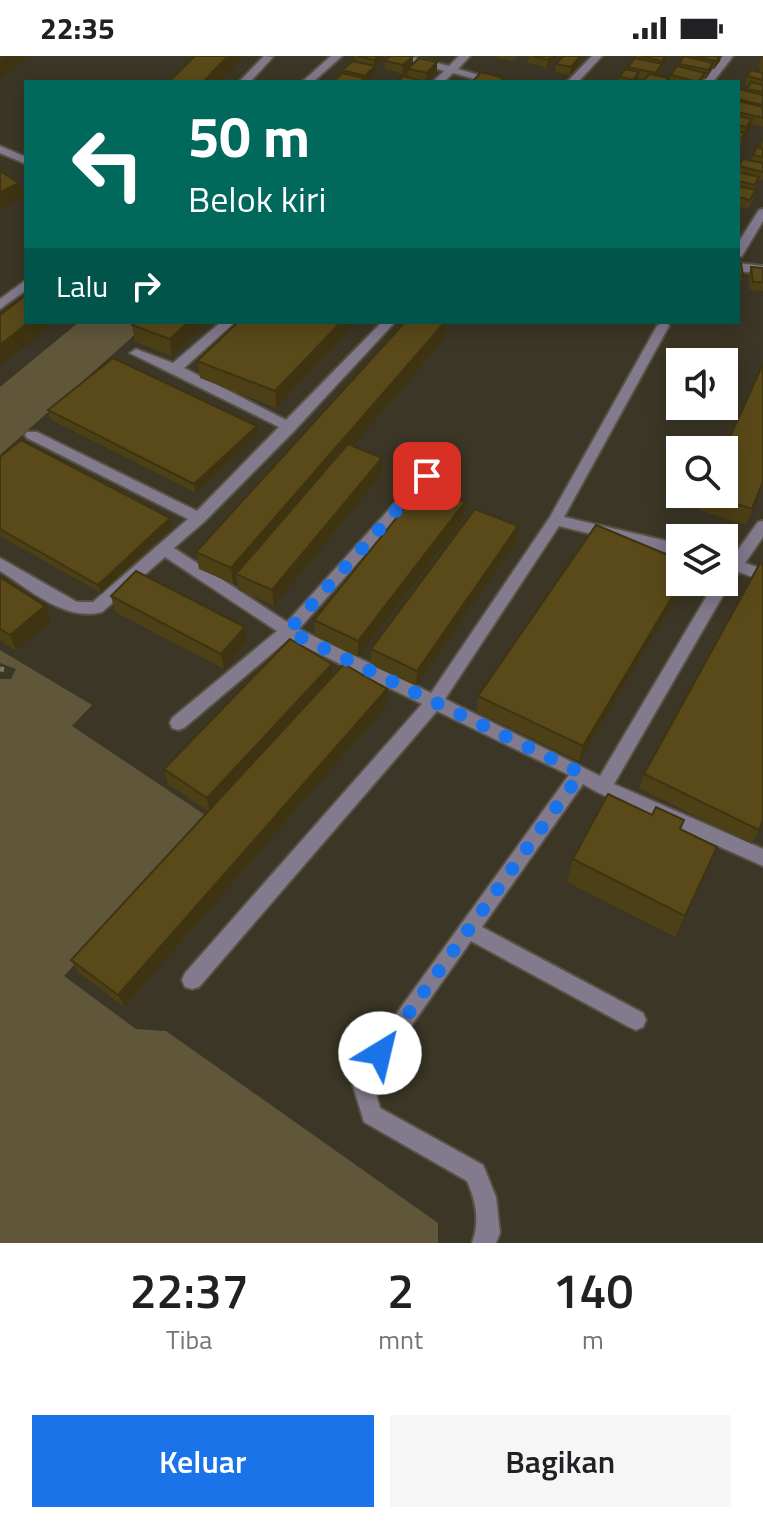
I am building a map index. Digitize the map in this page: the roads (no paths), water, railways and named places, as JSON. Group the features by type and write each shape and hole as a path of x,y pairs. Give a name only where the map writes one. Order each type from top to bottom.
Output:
{"street":[{"path":"309,80 337,56"},
{"path":"398,56 490,80"},
{"path":"440,80 465,56"},
{"path":"574,80 597,56"},
{"path":"710,80 728,56"},
{"path":"246,80 268,57"},
{"path":"0,149 24,160"},
{"path":"740,250 763,212"},
{"path":"740,267 763,270"},
{"path":"0,305 24,286"},
{"path":"175,369 227,324"},
{"path":"0,564 74,608 96,608 199,518 387,324"},
{"path":"192,980 434,702 555,520 663,326"},
{"path":"136,353 175,369 290,427"},
{"path":"32,435 199,518"},
{"path":"178,723 288,631 427,476"},
{"path":"555,520 666,547"},
{"path":"738,552 763,526"},
{"path":"166,550 288,631 581,773 603,787 763,858"},
{"path":"738,565 763,575"},
{"path":"603,787 716,596"},
{"path":"483,1243 489,1233 485,1197 475,1173 371,1115 363,1086 380,1053 581,773"},
{"path":"469,930 636,1020"}]}
